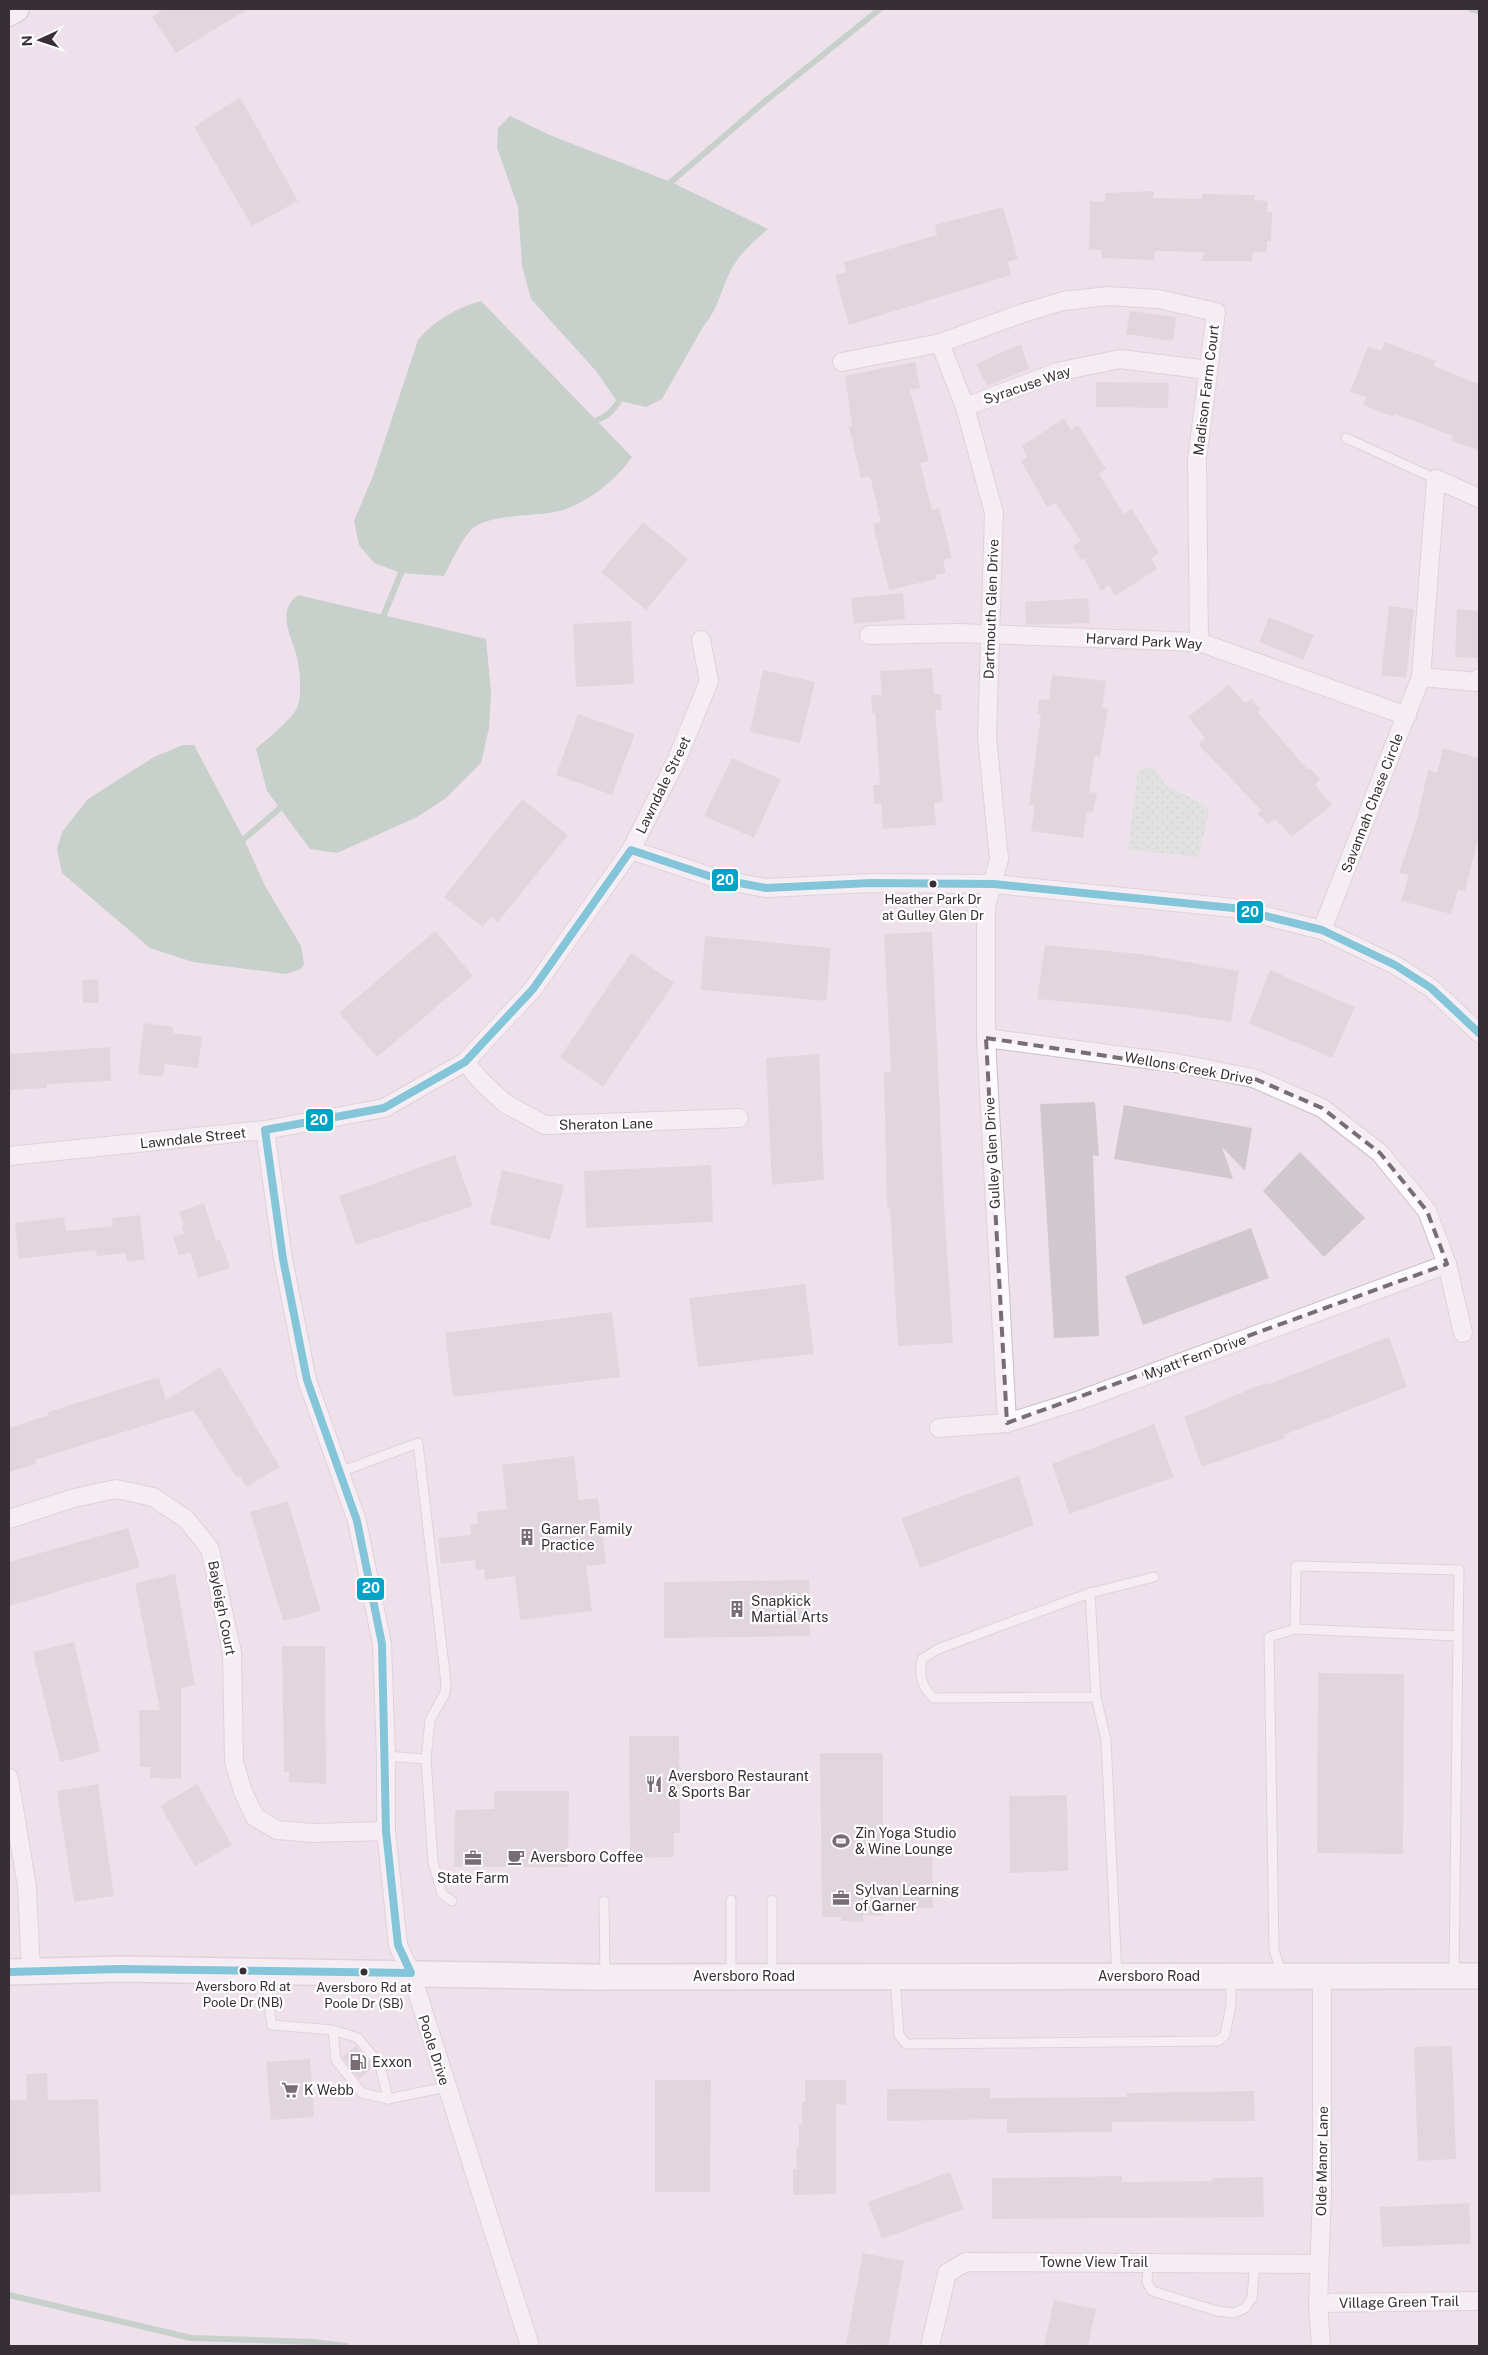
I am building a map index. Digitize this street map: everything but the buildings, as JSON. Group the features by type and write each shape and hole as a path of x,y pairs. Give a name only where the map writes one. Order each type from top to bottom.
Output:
{"street":[{"path":"9,13 16,9"},
{"name":"Madison Farm Court","path":"842,362 940,343 1023,313 1063,301 1108,296 1158,299 1216,312 1197,459 1199,642"},
{"name":"Dartmouth Glen Drive","path":"940,343 966,407 994,513 988,738 999,859 994,884"},
{"name":"Syracuse Way","path":"966,407 1056,372 1120,358 1208,370"},
{"path":"1436,479 1479,498"},
{"name":"Savannah Chase Circle","path":"1322,930 1421,677 1436,479"},
{"name":"Harvard Park Way","path":"869,635 959,633 1199,642 1407,716"},
{"name":"Lawndale Street","path":"9,1156 265,1130 384,1108 465,1062 533,989 631,850 678,759 709,681 701,640"},
{"path":"1421,677 1477,682 1479,678"},
{"path":"631,850 718,879 766,888 872,883 994,884 1233,908 1322,930 1395,965 1431,988 1479,1033"},
{"name":"Gulley Glen Drive","path":"994,884 986,906 986,1038 1006,1424"},
{"name":"Wellons Creek Drive","path":"986,1038 1176,1063 1253,1078 1322,1108 1380,1153 1427,1211 1447,1264 1463,1333"},
{"name":"Sheraton Lane","path":"465,1062 483,1083 506,1104 545,1125 739,1118"},
{"name":"Poole Drive","path":"265,1130 283,1259 307,1380 357,1521 382,1644 386,1756 386,1830 398,1945 411,1973 530,2346"},
{"name":"Myatt Fern Drive","path":"938,1428 1006,1424 1080,1400 1447,1264"},
{"name":"Bayleigh Court","path":"9,1520 74,1498 116,1489 153,1497 186,1519 210,1549 232,1653 234,1762 255,1817 277,1830 312,1833 386,1830"},
{"path":"9,1778 28,1886 20,1972"},
{"name":"Aversboro Road","path":"20,1972 120,1969 267,1973 411,1973 605,1977 895,1975 1479,1976"},
{"name":"Olde Manor Lane","path":"1321,2346 1318,2303 1322,2178 1322,1976"},
{"name":"Towne View Trail","path":"930,2346 947,2273 966,2262 1319,2264"},
{"name":"Village Green Trail","path":"1318,2303 1479,2301"}],"lane":[{"path":"1346,438 1436,479"},
{"path":"340,1472 418,1443 446,1683 445,1693 430,1720 426,1759 433,1862 442,1894 452,1901"},
{"path":"1295,1629 1296,1566 1460,1570 1454,1976"},
{"path":"1096,1697 934,1698 925,1691 920,1671 922,1659 938,1649 1090,1593 1154,1577"},
{"path":"1090,1593 1096,1697 1106,1740 1117,1976"},
{"path":"1282,1976 1274,1950 1269,1637 1295,1629 1458,1636"},
{"path":"386,1756 426,1759"},
{"path":"731,1900 731,1976"},
{"path":"772,1900 772,1976"},
{"path":"604,1901 605,1977"},
{"path":"267,1973 268,2000 272,2025 333,2030 358,2038 380,2065 388,2098"},
{"path":"895,1975 899,2035 906,2044 1218,2041 1225,2035 1231,2005 1231,1976"},
{"path":"333,2030 336,2060 362,2093 388,2098 446,2087"},
{"path":"1148,2263 1147,2282 1152,2291 1217,2311 1234,2313 1245,2308 1252,2298 1255,2263"}],"highlighted area":[{"path":"986,1038 1253,1078 1322,1108 1380,1153 1427,1211 1447,1264 1007,1423"}],"shaded area":[{"path":"510,116 552,136 671,182 768,229 748,248 735,264 712,314 662,399 646,407 616,400 596,371 531,299 522,266 518,207 497,148 498,128"},
{"path":"481,301 632,457 618,474 600,490 571,507 550,513 501,518 479,525 471,530 456,552 444,576 401,573 374,563 359,545 354,521 373,476 418,340 432,326 447,316 463,307"},
{"path":"298,595 486,639 491,692 489,728 481,763 446,798 417,817 337,853 310,849 267,791 256,749 290,718 299,703 298,662 286,618 291,602"},
{"path":"183,745 194,745 244,839 265,886 301,946 304,964 301,969 286,974 193,962 150,948 62,873 57,849 62,832 88,799 154,757"},
{"path":"1154,768 1167,787 1188,796 1209,809 1199,857 1128,850 1138,769"}],"waterway":[{"path":"669,189 671,182 764,102 880,9"},
{"path":"1471,9 1479,11"},
{"path":"589,424 610,412 618,403 622,394"},
{"path":"381,622 401,573 406,568"},
{"path":"236,841 244,839 279,809 284,802"},
{"path":"9,2295 191,2338 314,2342 346,2346"}],"transit line":[{"name":"20","path":"9,1972 120,1969 411,1973 398,1945 386,1831 382,1644 357,1521 307,1380 283,1259 265,1130 384,1108 465,1062 533,989 631,850 718,879 766,888 871,883 994,884 1233,908 1322,930 1395,965 1431,988 1479,1033"}],"place":[{"name":"Heather Park Dr at Gulley Glen Dr","path":"933,884"},
{"name":"Garner Family Practice","path":"527,1537"},
{"name":"Snapkick Martial Arts","path":"737,1609"},
{"name":"Aversboro Restaurant & Sports Bar","path":"654,1784"},
{"name":"Zin Yoga Studio & Wine Lounge","path":"841,1841"},
{"name":"Aversboro Coffee","path":"516,1857"},
{"name":"State Farm","path":"473,1858"},
{"name":"Sylvan Learning of Garner","path":"841,1898"},
{"name":"Aversboro Rd at Poole Dr (NB)","path":"243,1971"},
{"name":"Aversboro Rd at Poole Dr (SB)","path":"364,1972"},
{"name":"Exxon","path":"358,2062"},
{"name":"K Webb","path":"290,2090"}]}
